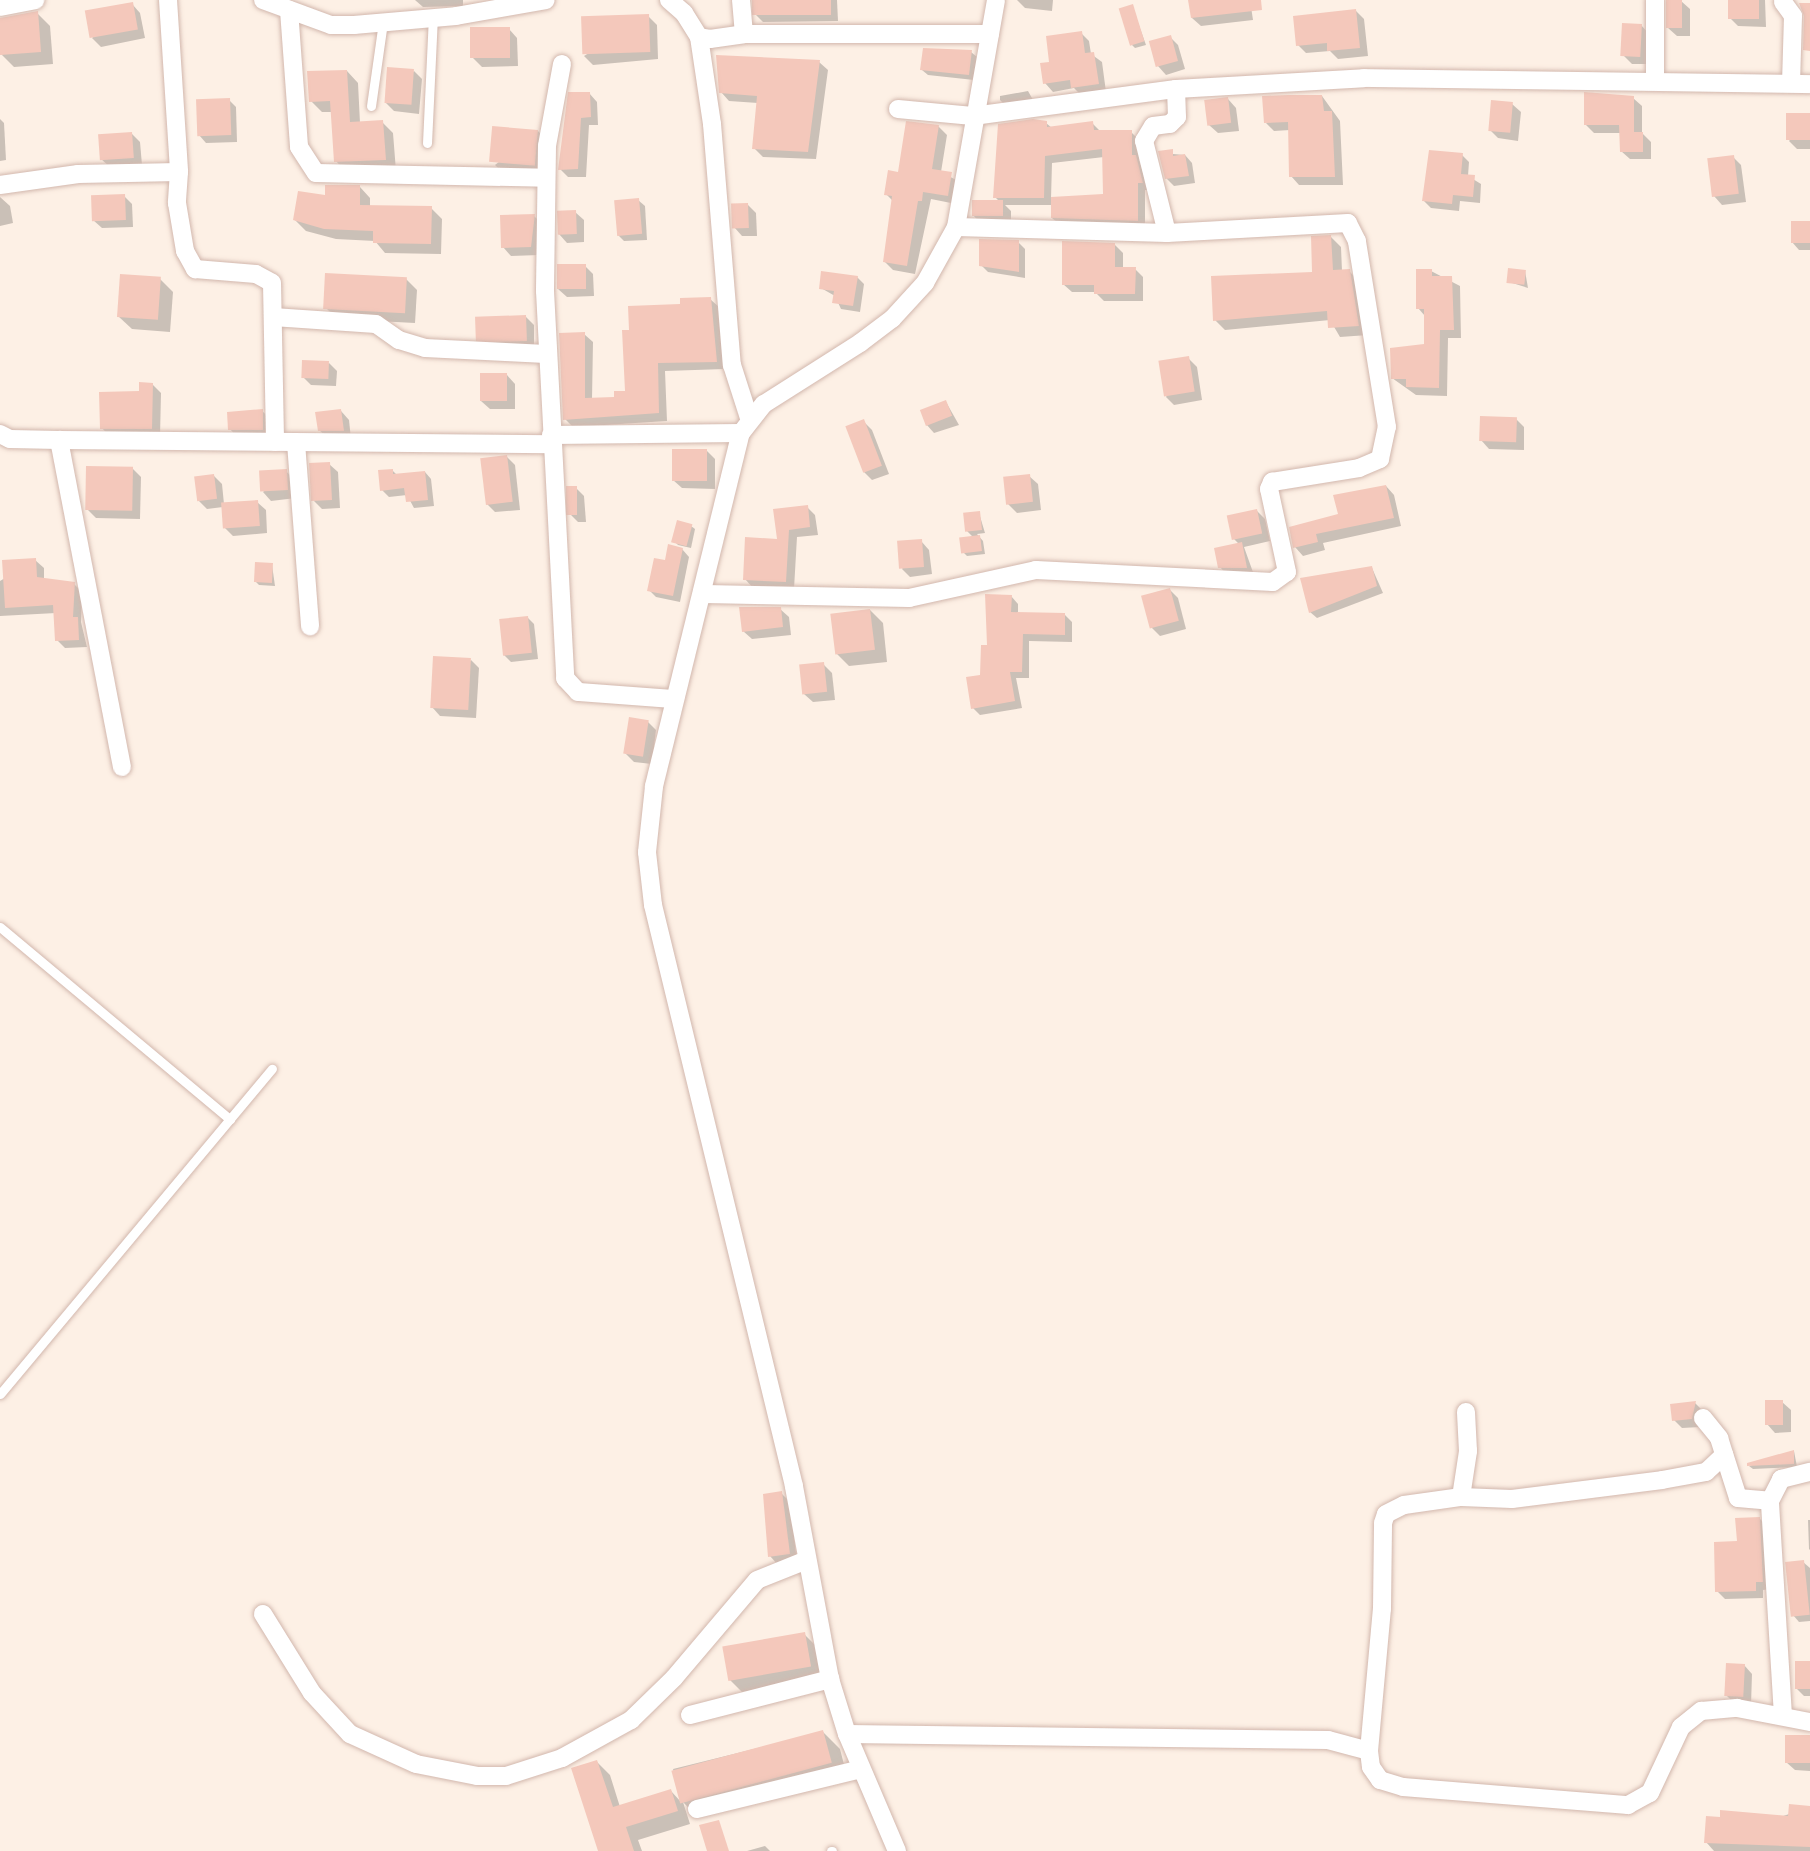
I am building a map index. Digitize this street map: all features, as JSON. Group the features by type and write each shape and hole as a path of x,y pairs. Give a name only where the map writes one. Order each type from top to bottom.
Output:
{"street":[{"path":"0,7 35,0"},
{"path":"168,0 179,172 177,203 189,261 201,270 268,279 274,288 275,442"},
{"path":"263,0 331,25 433,18 499,3 546,0"},
{"path":"669,0 684,13 699,37 712,124 732,365 745,426 653,786 647,852 653,905 794,1486 830,1679 847,1734 897,1851"},
{"path":"741,0 744,34"},
{"path":"0,434 10,439 296,443 551,439 745,426 764,404 892,319 925,283 956,227 973,116 996,0"},
{"path":"1654,0 1655,79"},
{"path":"1783,2 1793,16 1791,82"},
{"path":"289,10 299,147 316,173 546,178"},
{"path":"699,37 744,34 990,34"},
{"path":"562,64 546,178 546,354 565,678 578,692 674,699"},
{"path":"898,108 973,116 1176,89 1431,76 1810,84"},
{"path":"1167,233 1144,141 1153,126 1170,124 1177,117 1176,89"},
{"path":"0,185 78,174 179,172"},
{"path":"704,594 909,598 1036,570 1281,580 1287,572 1269,489 1272,482 1359,468 1380,458 1387,426 1355,232 1348,223 1167,233 956,227"},
{"path":"273,317 376,324 399,340 425,348 546,354"},
{"path":"59,440 122,767"},
{"path":"296,443 310,626"},
{"path":"1461,1497 1468,1451 1466,1412"},
{"path":"1703,1418 1719,1438 1738,1498 1770,1501"},
{"path":"1724,1455 1706,1472 1662,1480 1512,1499 1461,1497 1404,1505 1386,1514 1368,1751 1371,1767 1380,1780 1403,1787 1628,1805 1650,1793 1681,1727 1692,1715 1716,1707 1810,1722"},
{"path":"1783,1716 1770,1501 1781,1479 1810,1472"},
{"path":"263,1614 312,1693 350,1734 416,1764 477,1776 506,1776 562,1758 631,1720 757,1580 807,1560"},
{"path":"690,1715 830,1679"},
{"path":"847,1734 1328,1740 1368,1751"},
{"path":"697,1809 861,1769"}],"lane":[{"path":"427,144 433,18"},
{"path":"371,106 383,22"},
{"path":"0,927 230,1119"},
{"path":"0,1394 272,1069"}],"building":[{"path":"752,0 831,0 831,15 752,15"},
{"path":"1188,0 1261,0 1262,10 1191,18"},
{"path":"1666,0 1682,0 1682,28 1666,28"},
{"path":"1728,0 1759,0 1759,19 1728,19"},
{"path":"133,2 138,30 90,38 85,11"},
{"path":"1799,3 1810,3 1810,51 1803,50 1804,16"},
{"path":"1133,4 1144,41 1130,46 1119,8"},
{"path":"1356,9 1360,48 1327,51 1327,43 1296,46 1293,16"},
{"path":"38,11 41,52 0,55 0,18"},
{"path":"649,14 650,52 582,54 581,16"},
{"path":"1622,23 1642,24 1640,57 1620,56"},
{"path":"470,27 510,27 510,58 470,58"},
{"path":"1082,31 1085,53 1094,52 1099,84 1071,88 1070,80 1043,84 1040,63 1049,62 1046,36"},
{"path":"1171,35 1178,61 1156,67 1149,41"},
{"path":"923,48 972,50 969,75 920,70"},
{"path":"716,55 820,60 808,152 752,149 757,96 719,93"},
{"path":"387,67 414,69 411,105 384,103"},
{"path":"347,70 350,122 383,120 386,160 334,162 330,101 309,102 307,71"},
{"path":"568,92 590,92 591,117 581,118 578,169 558,170"},
{"path":"1584,92 1634,96 1634,132 1643,132 1643,152 1620,152 1619,125 1584,125"},
{"path":"1322,95 1324,111 1332,111 1335,177 1289,177 1288,122 1264,123 1262,96"},
{"path":"1228,97 1231,123 1207,126 1204,100"},
{"path":"230,98 231,135 197,136 196,99"},
{"path":"1491,100 1513,102 1510,133 1488,131"},
{"path":"1786,113 1810,113 1810,140 1786,140"},
{"path":"1033,119 1047,121 1047,127 1093,121 1094,130 1132,130 1132,155 1136,155 1143,183 1138,183 1138,221 1051,218 1051,197 1103,194 1102,149 1045,156 1044,198 993,198 998,124"},
{"path":"906,121 939,125 932,169 952,172 948,196 923,192 922,201 918,201 907,266 883,262 892,196 884,195 888,170 898,172"},
{"path":"492,126 538,130 535,166 489,162"},
{"path":"132,132 134,158 100,160 98,134"},
{"path":"1173,149 1173,156 1185,154 1189,176 1165,179 1158,151"},
{"path":"1429,150 1463,153 1461,174 1475,175 1473,197 1453,195 1452,204 1422,201"},
{"path":"1734,155 1739,194 1712,197 1707,158"},
{"path":"325,185 360,185 360,205 432,206 431,244 373,243 373,231 324,229 293,220 298,191 325,195"},
{"path":"125,194 126,220 92,221 91,195"},
{"path":"639,198 642,234 617,236 614,200"},
{"path":"972,200 1003,200 1003,216 972,216"},
{"path":"748,203 749,228 732,229 731,204"},
{"path":"576,210 577,234 558,235 557,211"},
{"path":"535,214 531,247 501,248 500,215"},
{"path":"1791,221 1810,221 1810,243 1791,243"},
{"path":"1331,235 1333,270 1350,269 1359,326 1328,328 1327,311 1213,321 1211,276 1312,272 1311,236"},
{"path":"979,239 1019,240 1019,272 979,266"},
{"path":"1062,241 1115,243 1115,267 1136,267 1135,294 1094,294 1094,285 1062,285"},
{"path":"557,264 586,264 586,289 557,289"},
{"path":"1508,268 1526,270 1524,285 1506,283"},
{"path":"1416,269 1432,269 1432,276 1452,276 1454,330 1440,330 1439,388 1406,387 1406,379 1391,379 1390,348 1424,344 1424,309 1416,309"},
{"path":"821,271 858,276 853,306 832,303 834,291 819,289"},
{"path":"325,273 407,277 405,313 323,309"},
{"path":"120,274 161,277 158,320 117,317"},
{"path":"711,297 717,362 658,363 659,413 563,420 559,333 585,332 585,398 614,397 614,391 625,391 622,330 629,330 628,306 680,304 680,298"},
{"path":"526,315 527,341 476,343 475,317"},
{"path":"1189,356 1195,392 1164,396 1158,361"},
{"path":"302,360 329,361 328,379 301,378"},
{"path":"480,373 507,373 507,401 480,401"},
{"path":"139,382 153,383 152,429 100,429 99,392 139,391"},
{"path":"946,400 952,416 926,426 920,410"},
{"path":"263,409 263,430 228,430 227,412"},
{"path":"341,409 344,431 318,431 315,412"},
{"path":"1480,416 1517,417 1516,442 1479,441"},
{"path":"864,419 882,466 863,473 845,426"},
{"path":"672,449 707,449 707,481 672,481"},
{"path":"507,455 513,502 486,505 480,458"},
{"path":"330,462 332,500 311,501 309,463"},
{"path":"86,466 133,467 132,511 85,510"},
{"path":"287,469 288,490 260,491 259,470"},
{"path":"393,469 393,474 425,471 428,500 406,502 404,488 380,491 378,470"},
{"path":"214,474 217,499 197,501 194,476"},
{"path":"1030,474 1033,502 1006,505 1003,477"},
{"path":"1386,485 1394,518 1316,534 1318,542 1293,548 1289,527 1338,514 1333,495"},
{"path":"566,486 577,486 577,515 566,515"},
{"path":"258,500 260,526 223,529 221,503"},
{"path":"808,505 810,527 789,530 786,582 743,580 745,537 777,539 773,509"},
{"path":"1257,509 1262,533 1232,540 1227,515"},
{"path":"980,511 982,530 965,532 963,513"},
{"path":"677,520 692,524 687,546 671,542"},
{"path":"980,535 982,551 961,553 959,538"},
{"path":"922,539 924,567 899,569 897,541"},
{"path":"1242,542 1247,568 1218,568 1214,548"},
{"path":"668,544 683,548 673,596 647,591 654,558 665,560"},
{"path":"36,558 37,577 75,582 73,617 78,617 79,640 55,641 53,605 5,608 2,560"},
{"path":"255,562 273,563 272,583 254,582"},
{"path":"1372,566 1377,586 1309,613 1300,578"},
{"path":"1170,588 1179,621 1150,629 1141,596"},
{"path":"985,594 1012,595 1011,612 1065,613 1065,635 1023,634 1022,672 1010,672 1015,701 971,709 966,677 980,675 981,645 987,645"},
{"path":"739,607 781,607 783,627 742,632"},
{"path":"870,609 875,650 835,655 830,614"},
{"path":"528,616 532,653 503,656 499,619"},
{"path":"433,656 471,658 468,710 430,708"},
{"path":"824,662 827,692 802,694 799,665"},
{"path":"629,717 649,720 643,757 623,754"},
{"path":"1765,1400 1783,1400 1783,1425 1765,1425"},
{"path":"1696,1401 1692,1419 1672,1421 1670,1404"},
{"path":"1794,1450 1794,1464 1747,1466 1747,1463"},
{"path":"782,1491 790,1554 768,1557 763,1494"},
{"path":"1760,1517 1763,1582 1756,1582 1756,1591 1715,1592 1714,1542 1737,1541 1735,1518"},
{"path":"1804,1560 1810,1615 1791,1617 1785,1562"},
{"path":"805,1632 811,1666 728,1681 722,1647"},
{"path":"1795,1661 1810,1661 1810,1689 1795,1689"},
{"path":"1726,1663 1745,1664 1743,1697 1724,1696"},
{"path":"823,1730 832,1763 680,1803 671,1771"},
{"path":"1785,1735 1810,1735 1810,1763 1785,1763"},
{"path":"597,1760 613,1807 671,1789 678,1811 626,1827 634,1851 598,1851 571,1768"},
{"path":"1789,1804 1810,1806 1810,1847 1704,1843 1706,1816 1720,1817 1720,1810 1788,1816"},
{"path":"719,1820 729,1851 707,1851 699,1825"}]}
